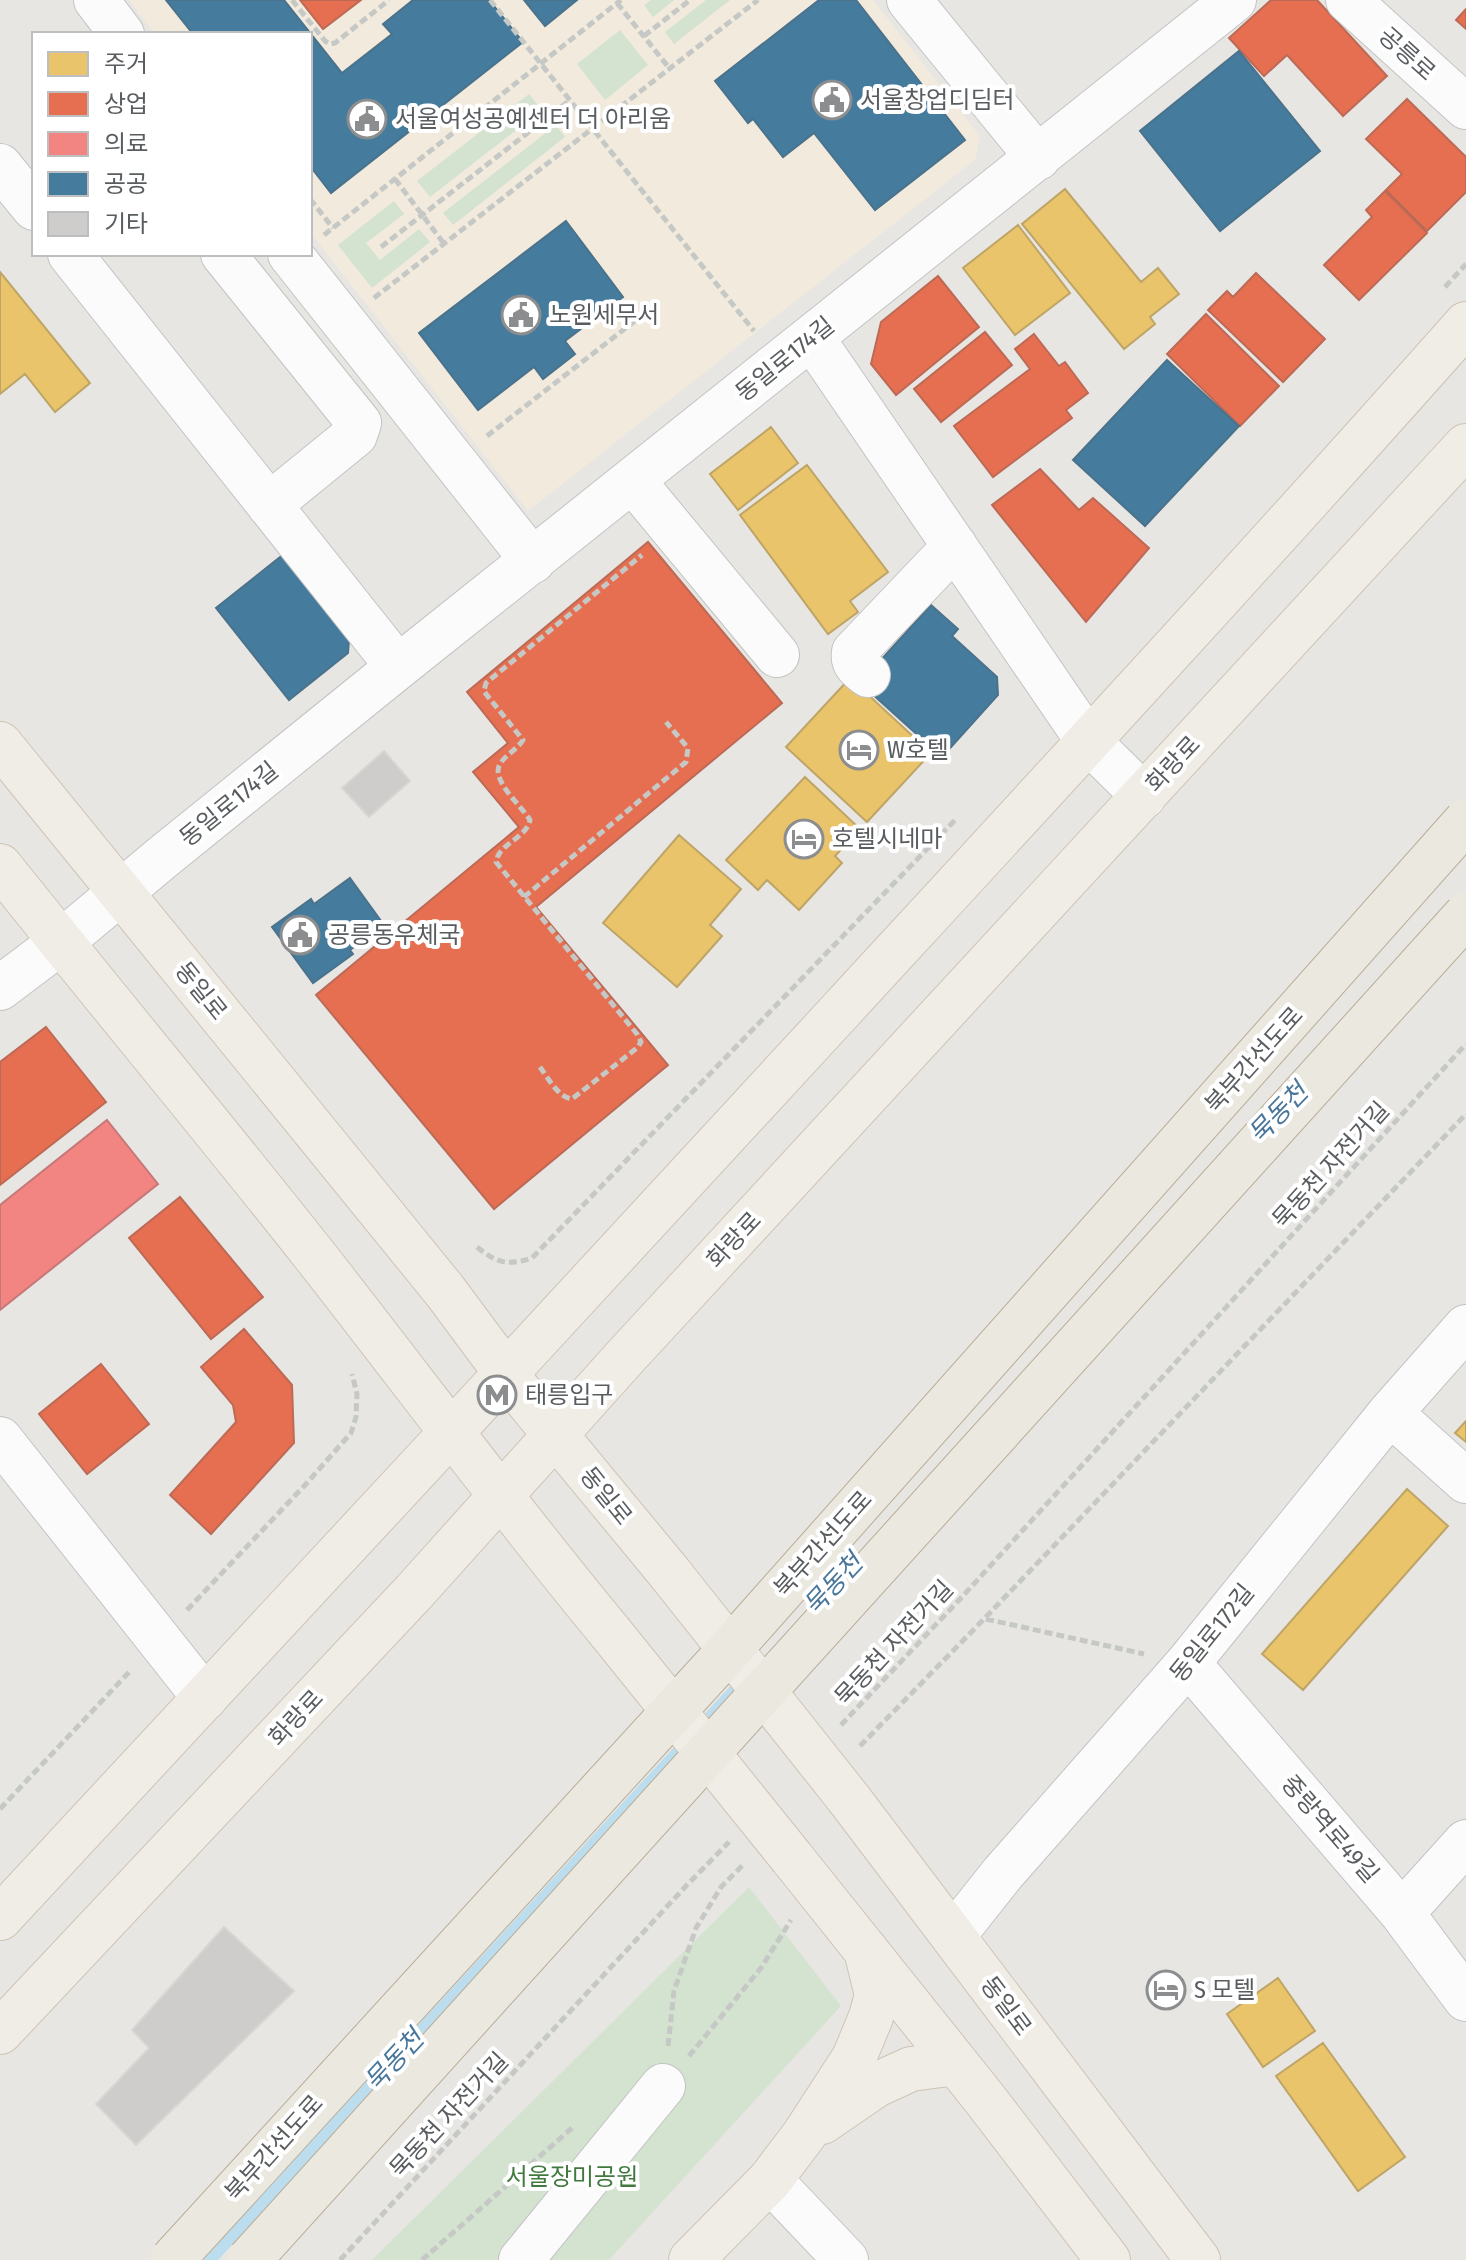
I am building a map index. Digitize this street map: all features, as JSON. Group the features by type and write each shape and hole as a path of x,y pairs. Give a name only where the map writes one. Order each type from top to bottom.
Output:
{"highway":[{"name":"북부간선도로","path":"172,2260 723,1657 1466,821"},
{"path":"249,2260 1466,915"}],"main road":[{"path":"0,1918 452,1432 1328,479 1455,306"},
{"name":"화랑로","path":"0,2032 403,1603 1466,446"},
{"name":"동일로","path":"0,744 445,1291 506,1373 849,1799 1198,2260"},
{"path":"0,866 226,1143 549,1559 866,1950 1108,2260"},
{"path":"691,2260 770,2180 804,2135 854,2058 877,1995 866,1950"},
{"path":"804,2135 876,2085 911,2069 956,2063"}],"street":[{"path":"96,0 120,32"},
{"path":"909,0 1038,158"},
{"name":"동일로174길","path":"0,988 1234,0"},
{"name":"공릉로","path":"1348,0 1466,107"},
{"path":"0,166 32,206"},
{"path":"72,256 398,667"},
{"path":"225,256 356,418 359,427 355,435 269,505"},
{"path":"309,256 326,300 533,561"},
{"path":"285,333 326,300"},
{"path":"812,338 1088,741 1144,796"},
{"path":"633,481 777,655"},
{"path":"868,675 856,664 854,652 955,546"},
{"name":"동일로172길","path":"953,1936 1003,1873 1188,1663 1390,1413 1466,1327"},
{"path":"1390,1413 1466,1481"},
{"path":"4,1454 205,1698"},
{"name":"중랑역로49길","path":"1188,1663 1402,1913 1466,1999"},
{"path":"1402,1913 1466,1842"},
{"path":"521,2260 663,2086"},
{"path":"770,2180 846,2260"}],"path":[{"path":"292,0 330,44 389,0"},
{"path":"490,0 759,338"},
{"path":"644,36 690,0"},
{"path":"369,298 382,294 758,0"},
{"path":"312,243 619,2 670,69"},
{"path":"381,247 570,100"},
{"path":"395,179 445,245"},
{"path":"312,202 333,228"},
{"path":"1455,306 1466,264"},
{"path":"482,439 654,306"},
{"path":"561,365 567,373"},
{"path":"540,1067 566,1098 572,1099 641,1042 496,862 498,854 530,824 529,816 500,781 497,771 500,763 523,740 486,694 484,687 646,551"},
{"path":"524,897 686,762 688,748 666,722"},
{"path":"477,1247 493,1259 514,1263 532,1258 966,808"},
{"name":"묵동천 자전거길","path":"839,1728 1466,1044"},
{"path":"1188,1663 985,1618 1466,1114"},
{"path":"0,1809 351,1433 356,1417 357,1394 351,1372"},
{"name":"묵동천 자전거길","path":"340,2260 730,1842"},
{"path":"663,2086 674,1991 696,1928 721,1887"}],"shaded area":[{"path":"129,0 873,0 980,136 975,160 528,511 312,235 312,32 153,32"}],"green space":[{"path":"651,0 674,0 653,17 644,5"},
{"path":"706,0 730,0 674,44 665,32"},
{"path":"620,30 648,65 605,100 577,64"},
{"path":"529,94 542,110 430,197 417,181"},
{"path":"556,125 565,137 453,225 443,213"},
{"path":"394,201 404,214 366,243 380,260 419,229 430,242 372,288 338,245"},
{"name":"서울장미공원","path":"749,1887 841,2006 609,2260 372,2260"}],"building: 주거":[{"path":"1065,189 1141,282 1158,268 1179,294 1150,317 1155,324 1124,349 1022,224"},
{"path":"1018,225 1070,293 1015,335 963,268"},
{"path":"0,272 90,383 55,412 25,374 0,394"},
{"path":"771,427 798,463 738,510 710,474"},
{"path":"807,465 888,572 850,601 858,612 828,634 740,515"},
{"path":"663,567 680,587 649,612 663,630 654,638 677,667 686,659 709,688 703,693 710,703 685,723 677,713 654,732 662,742 635,764 626,754 617,761 591,728 598,722 573,692 566,698 554,684 529,705 512,683 526,672 521,666 560,635 563,640 609,602 606,598 644,568 651,577"},
{"name":"W호텔","path":"850,678 931,753 867,822 786,747"},
{"path":"805,777 860,829 835,856 842,863 799,910 767,880 758,890 726,860"},
{"path":"679,835 741,889 710,925 722,936 677,987 603,923"},
{"path":"535,913 552,933 521,959 536,976 525,984 549,1013 558,1005 581,1034 574,1039 582,1049 557,1069 549,1060 526,1078 534,1088 507,1111 498,1100 489,1107 462,1075 470,1068 445,1038 438,1044 426,1030 401,1051 383,1029 398,1018 393,1012 431,981 435,986 481,948 478,944 515,914 523,923"},
{"path":"1466,1421 1466,1442 1455,1433"},
{"path":"1407,1489 1448,1526 1303,1690 1262,1654"},
{"path":"1278,1978 1315,2031 1263,2067 1227,2014"},
{"path":"1323,2043 1405,2157 1358,2191 1276,2076"}],"building: 상업":[{"path":"300,0 361,0 323,29"},
{"path":"1271,0 1317,0 1387,76 1343,116 1287,55 1264,76 1229,38"},
{"path":"1466,9 1466,29 1456,20"},
{"path":"1407,99 1466,157 1466,192 1427,231 1386,190 1402,174 1366,139"},
{"path":"1385,191 1427,233 1359,300 1324,265 1372,217 1366,210"},
{"path":"1256,273 1325,339 1283,382 1208,310 1227,291 1233,297"},
{"path":"938,276 979,327 896,395 871,364 881,322"},
{"path":"1206,314 1279,386 1240,426 1167,354"},
{"path":"985,332 1012,365 941,422 914,389"},
{"path":"1034,334 1059,366 1065,362 1088,393 1066,410 1072,418 993,477 954,426 1030,369 1015,349"},
{"path":"1040,469 1079,510 1093,498 1149,548 1086,622 992,505"},
{"path":"648,542 782,703 536,907 668,1065 494,1209 316,995 519,827 473,772 508,743 467,692"},
{"path":"46,1027 106,1102 0,1185 0,1062"},
{"path":"180,1197 263,1297 211,1339 129,1238"},
{"path":"244,1329 292,1385 294,1443 211,1534 170,1495 236,1422 233,1405 201,1367"},
{"path":"101,1364 149,1424 87,1474 39,1414"}],"building: 의료":[{"path":"107,1120 158,1184 0,1310 0,1205"}],"building: 공공":[{"name":"서울여성공예센터 더 아리움","path":"166,0 284,0 309,32 191,32"},
{"name":"서울여성공예센터 더 아리움","path":"413,0 489,0 523,42 331,193 312,169 312,35 342,73 392,34 383,24"},
{"path":"524,0 577,0 545,26"},
{"name":"서울창업디딤터","path":"819,0 856,0 965,140 875,210 814,133 783,157 753,119 748,123 715,81"},
{"path":"1239,51 1320,151 1220,231 1140,131"},
{"name":"노원세무서","path":"566,221 623,297 565,341 575,354 543,379 534,367 478,410 419,333"},
{"path":"1167,360 1239,426 1145,526 1073,460"},
{"path":"289,550 350,626 348,653 289,700 216,608"},
{"path":"931,605 958,629 952,636 997,677 998,695 942,757 860,683"},
{"path":"350,878 384,925 350,950 353,954 313,983 272,927 311,899 314,904"}],"building: 기타":[{"path":"384,751 410,781 369,817 342,788"},
{"path":"224,1927 294,1991 136,2145 96,2104 149,2048 132,2030"}],"waterway":[{"name":"묵동천","path":"210,2260 744,1680"}],"place":[{"name":"서울창업디딤터","path":"832,100"},
{"name":"서울여성공예센터 더 아리움","path":"367,119"},
{"name":"노원세무서","path":"521,315"},
{"name":"W호텔","path":"859,750"},
{"name":"호텔시네마","path":"804,839"},
{"name":"공릉동우체국","path":"300,935"},
{"name":"태릉입구","path":"497,1395"},
{"name":"S 모텔","path":"1166,1990"}]}
